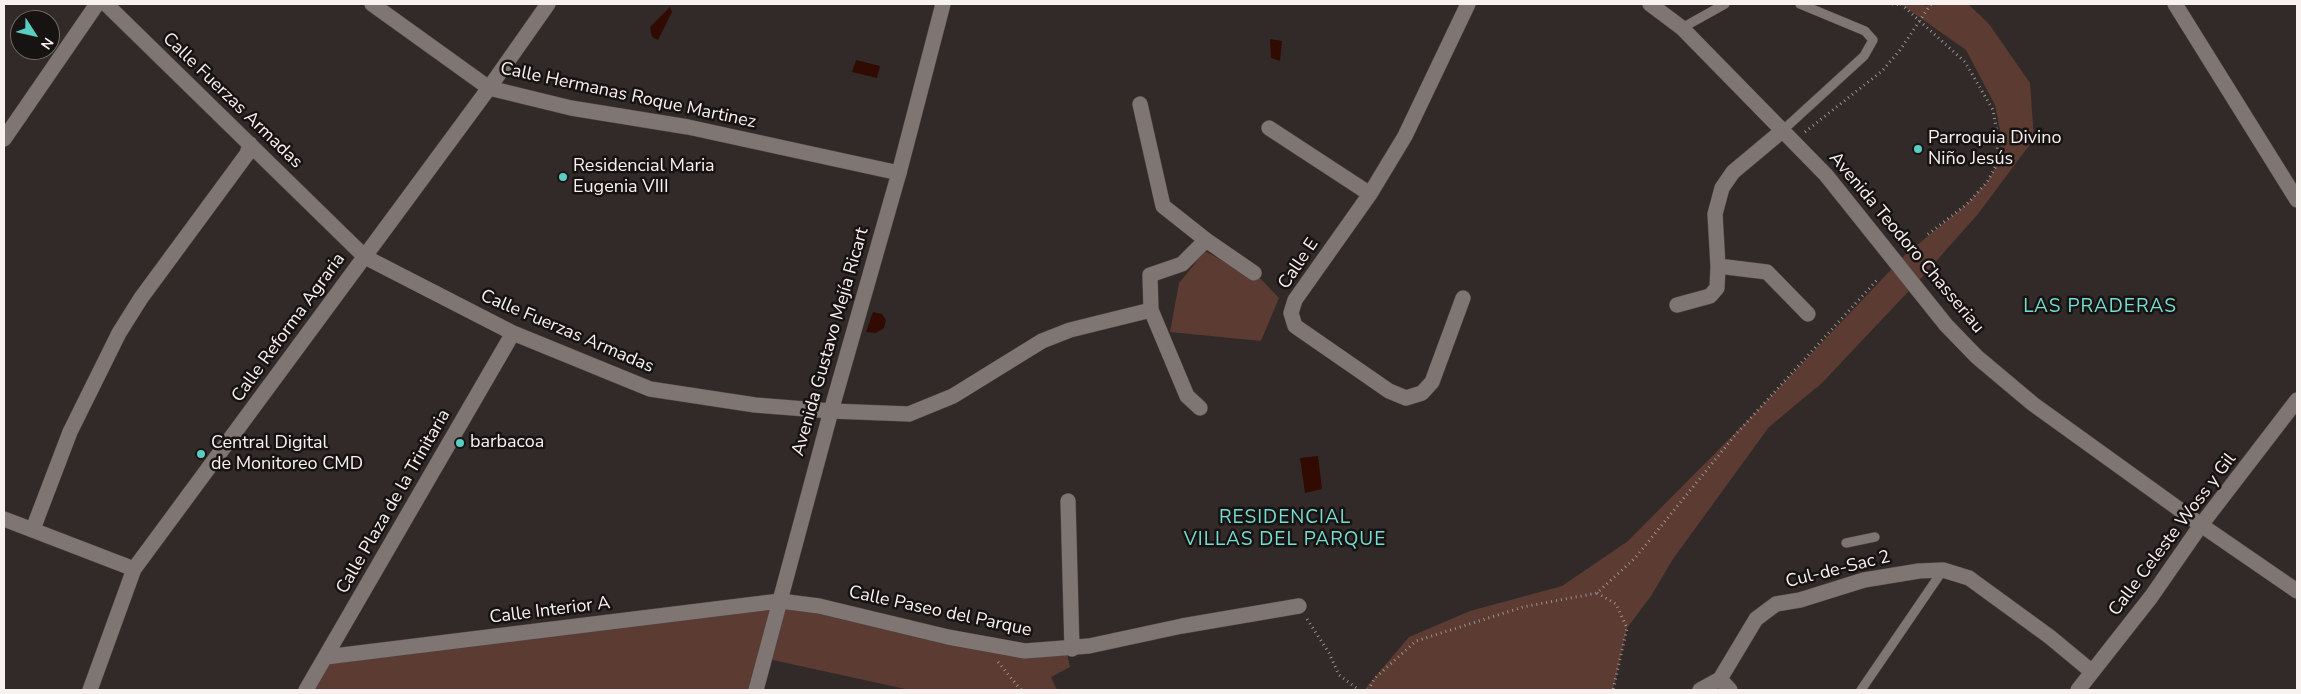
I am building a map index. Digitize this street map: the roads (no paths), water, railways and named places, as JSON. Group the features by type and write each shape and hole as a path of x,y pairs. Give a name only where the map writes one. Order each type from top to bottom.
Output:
{"street":[{"path":"4,139 98,4"},
{"name":"Calle Fuerzas Armadas","path":"106,4 364,257 514,333 650,389 756,404 831,411 909,414 953,396 1042,341 1070,330 1151,310"},
{"name":"Calle Hermanas Roque Martinez","path":"372,4 489,88 571,108 688,127 899,173"},
{"name":"Calle Reforma Agraria","path":"90,690 134,569 489,88 548,4"},
{"name":"Avenida Gustavo Mejía Ricart","path":"756,690 831,411 899,173 943,4"},
{"name":"Calle E","path":"1463,298 1432,382 1422,393 1406,398 1389,391 1296,326 1291,313 1295,300 1370,194 1405,136 1468,4"},
{"name":"Avenida Teodoro Chasseriau","path":"1650,4 1682,28 1826,175 1946,325 1971,351 2033,404 2201,525 2297,591"},
{"path":"2174,4 2297,200"},
{"path":"1140,104 1163,206 1206,240 1254,273"},
{"path":"1269,128 1370,194"},
{"path":"1677,305 1710,296 1717,288 1718,266 1715,214 1722,188 1733,172 1787,136"},
{"path":"33,529 70,432 119,333 141,298 247,154 250,144"},
{"path":"1200,408 1187,396 1151,310 1150,275 1182,264 1206,240"},
{"path":"1718,266 1767,272 1808,314"},
{"name":"Calle Plaza de la Trinitaria","path":"306,690 514,333"},
{"name":"Calle Celeste Woss y Gil","path":"2078,690 2091,671 2095,670 2151,597 2201,525 2297,400"},
{"path":"1068,501 1072,649"},
{"path":"4,519 134,569"},
{"name":"Cul-de-Sac 2","path":"1720,679 1756,619 1776,604 1800,600 1864,580 1919,570 1943,570 1969,578 2050,636 2091,671"},
{"path":"779,604 989,649"},
{"name":"Calle Interior A","path":"326,657 779,604"},
{"name":"Calle Paseo del Parque","path":"779,604 819,606 948,637 1025,651 1072,649 1182,626 1299,606"},
{"path":"1700,690 1720,679 1730,690"}],"lane":[{"path":"1682,28 1724,4"},
{"path":"1787,136 1864,56 1874,40 1865,31 1800,4"},
{"path":"1846,543 1876,537"},
{"path":"1862,690 1943,570"}],"place":[{"name":"Parroquia Divino Niño Jesús","path":"1918,149"},
{"name":"Residencial Maria Eugenia VIII","path":"563,177"},
{"name":"barbacoa","path":"460,443"},
{"name":"Central Digital de Monitoreo CMD","path":"201,454"}],"district":[{"name":"LAS PRADERAS","path":"2100,307"},
{"name":"RESIDENCIAL VILLAS DEL PARQUE","path":"1285,529"}]}
